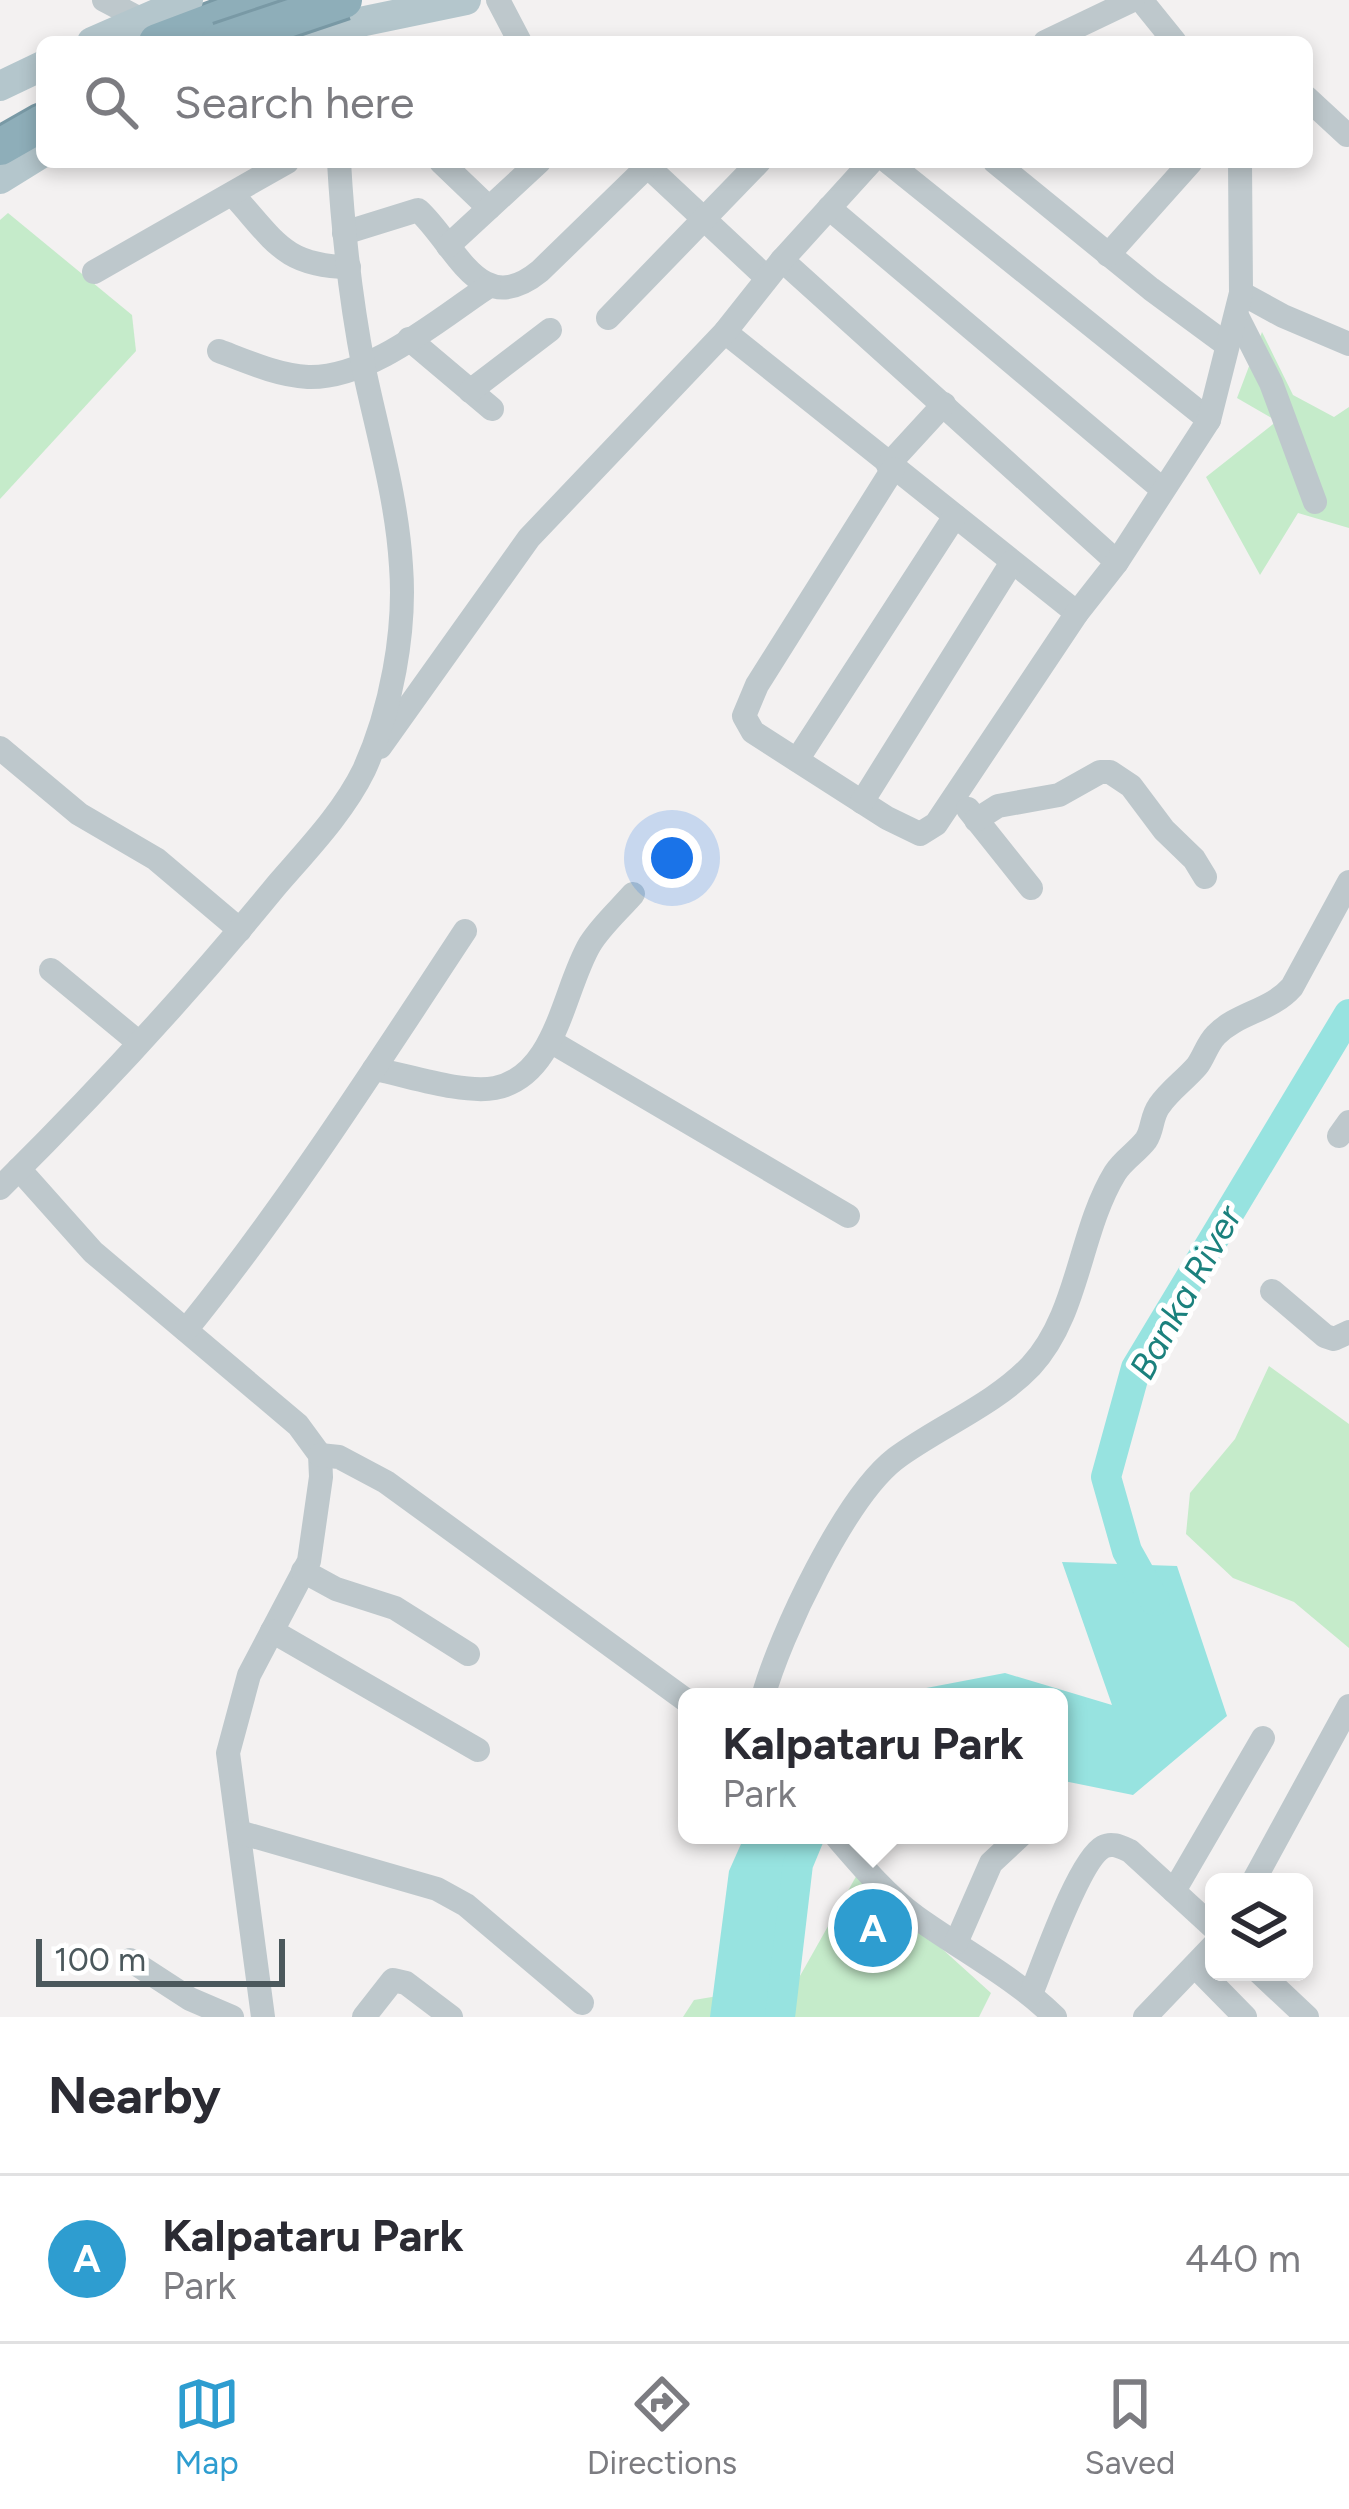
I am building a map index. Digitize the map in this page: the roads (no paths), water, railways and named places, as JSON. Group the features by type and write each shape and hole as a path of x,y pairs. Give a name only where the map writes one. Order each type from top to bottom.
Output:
{"highway":[{"path":"150,31 269,0"},
{"path":"248,36 335,18"},
{"path":"0,120 36,100"},
{"path":"0,147 36,126"}],"main road":[{"path":"150,31 188,0"},
{"path":"300,36 335,18 466,0"},
{"path":"0,86 36,69"},
{"path":"0,179 36,157"}],"street":[{"path":"104,0 150,31"},
{"path":"497,0 517,36"},
{"path":"1059,36 1137,0 1170,36"},
{"path":"1313,104 1347,135"},
{"path":"94,272 278,168"},
{"path":"339,168 364,366 398,528 402,573 388,697 364,770"},
{"path":"447,168 489,208"},
{"path":"448,246 532,168"},
{"path":"344,233 418,210 474,276 489,286 508,289 525,283 643,168"},
{"path":"653,168 707,219 944,404 1117,562"},
{"path":"608,318 754,168"},
{"path":"262,2017 228,1753 249,1676 309,1561 320,1455 298,1425 6,1179 240,930 342,807 529,538 725,332 866,168"},
{"path":"895,168 1209,420"},
{"path":"1002,168 1227,345"},
{"path":"1108,255 1186,168"},
{"path":"944,404 891,467 746,705 744,716 753,732 920,834 936,824 1209,420 1239,305 1240,168"},
{"path":"234,196 290,256 308,264 350,267"},
{"path":"829,208 1162,489"},
{"path":"219,351 264,368 331,376 364,366 489,286"},
{"path":"1239,305 1282,316 1349,344"},
{"path":"1239,305 1315,502"},
{"path":"470,391 550,330"},
{"path":"725,332 1077,613"},
{"path":"409,338 492,409"},
{"path":"796,760 955,516"},
{"path":"862,802 1012,562"},
{"path":"0,748 79,814 156,859 240,930"},
{"path":"976,820 998,806 1059,795 1100,772 1110,772 1131,786 1204,877"},
{"path":"955,794 1031,888"},
{"path":"767,1688 814,1579 863,1490 892,1461 1012,1383 1033,1364 1068,1296 1106,1190 1127,1157 1147,1138 1160,1104 1200,1063 1216,1035 1281,1000 1349,882"},
{"path":"374,1069 466,1087 493,1088 514,1080 550,1041 592,940 633,894"},
{"path":"186,1330 254,1244 465,931"},
{"path":"51,970 138,1042"},
{"path":"550,1041 848,1216"},
{"path":"1272,1291 1325,1336 1334,1339 1349,1332"},
{"path":"320,1455 351,1462 386,1482 678,1694"},
{"path":"303,1571 394,1608 468,1654"},
{"path":"272,1631 478,1750"},
{"path":"1258,1873 1349,1706"},
{"path":"1174,1892 1262,1738"},
{"path":"239,1832 437,1889 466,1905 581,2003"},
{"path":"843,1844 914,1915 1031,1994 1055,2017"},
{"path":"956,1943 992,1863 1012,1844"},
{"path":"1031,1994 1069,1902 1104,1846 1130,1851 1205,1920"},
{"path":"1145,2017 1205,1955"},
{"path":"130,1960 190,1999 232,2017"},
{"path":"1195,1966 1245,2017"},
{"path":"364,2017 393,1980 406,1983 451,2017"},
{"path":"1269,1981 1307,2017"}],"water":[{"path":"1062,1562 1177,1566 1227,1716 1133,1795 1068,1782 1068,1692 1112,1705"},
{"path":"1005,1673 1055,1688 926,1688"},
{"path":"741,1844 819,1844 798,1865 780,2017 710,2017 729,1871"}],"waterway":[{"name":"Banka River","path":"1155,1601 1127,1551 1106,1477 1136,1368 1349,1014"},
{"name":"Banka River","path":"780,2017 798,1864 806,1844"}],"place":[{"name":"Kalpataru Park","path":"873,1928"}]}
